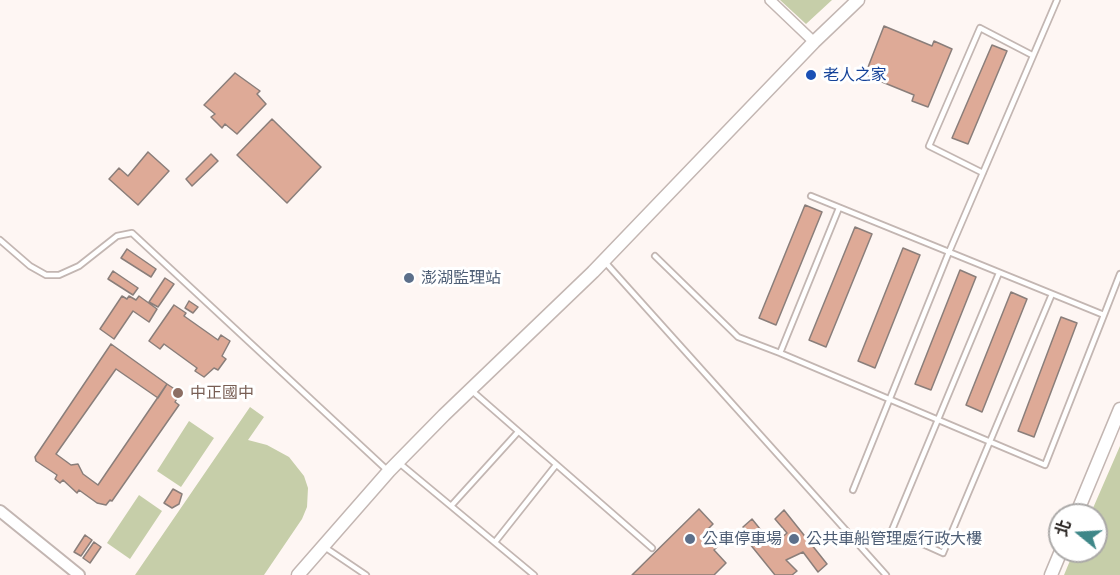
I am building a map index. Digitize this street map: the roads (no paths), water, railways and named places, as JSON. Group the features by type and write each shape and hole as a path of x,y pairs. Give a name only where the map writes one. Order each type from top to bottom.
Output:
{"main road":[{"path":"298,575 393,467 470,389 604,261 814,42 858,0"},
{"path":"1081,503 1120,409"}],"street":[{"path":"770,0 814,42"},
{"path":"0,511 79,575"}],"lane":[{"path":"853,490 888,398 1057,0"},
{"path":"983,173 930,146 980,28 1032,55"},
{"path":"811,196 1104,315"},
{"path":"780,353 839,208"},
{"path":"0,240 30,266 46,274 59,275 79,266 117,236 132,233 393,467 451,506 534,575"},
{"path":"655,256 738,337 1045,465 1120,274"},
{"path":"604,261 886,575"},
{"path":"999,273 936,419 892,530 943,553 1052,294"},
{"path":"470,389 652,548"},
{"path":"451,506 518,432"},
{"path":"495,542 556,465"},
{"path":"323,546 366,575"}],"place":[{"name":"老人之家","path":"811,75"},
{"name":"澎湖監理站","path":"409,278"},
{"name":"中正國中","path":"178,393"},
{"name":"公車停車場","path":"690,539"},
{"name":"公共車船管理處行政大樓","path":"794,539"}]}
